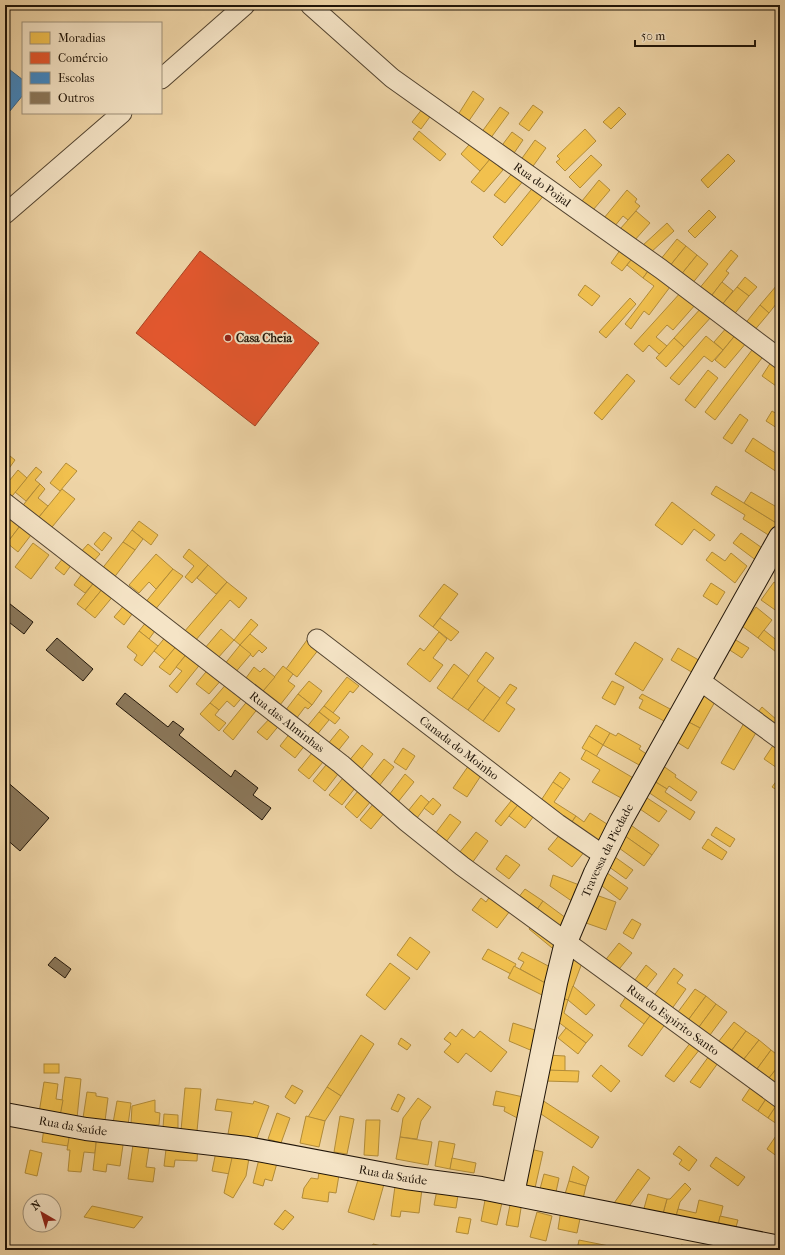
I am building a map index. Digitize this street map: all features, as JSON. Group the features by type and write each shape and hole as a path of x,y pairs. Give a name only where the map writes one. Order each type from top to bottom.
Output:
{"street":[{"path":"162,78 245,5"},
{"name":"Rua do Poijal","path":"310,5 392,78 654,264 780,359"},
{"path":"5,214 121,114"},
{"name":"Rua das Alminhas","path":"5,503 341,764 407,822 462,866 566,942"},
{"name":"Travessa da Piedade","path":"513,1194 556,983 566,942 603,855 699,680 780,537"},
{"name":"Canada do Moinho","path":"317,639 558,824 603,855"},
{"path":"699,680 780,739"},
{"name":"Rua do Espirito Santo","path":"566,942 780,1098"},
{"name":"Rua da Saúde","path":"5,1114 86,1129 247,1148 406,1178 481,1188 780,1246"}],"building: Moradias":[{"path":"473,91 484,99 466,125 456,118"},
{"path":"533,105 543,112 529,131 519,124"},
{"path":"500,107 509,113 490,139 481,133"},
{"path":"619,107 626,114 611,129 603,122"},
{"path":"423,108 432,114 421,129 412,122"},
{"path":"585,129 596,141 565,171 556,162 560,159 557,156"},
{"path":"419,131 446,154 440,161 413,139"},
{"path":"512,132 523,140 512,156 500,148"},
{"path":"475,138 494,155 480,171 461,154"},
{"path":"535,140 546,148 531,169 520,161"},
{"path":"728,154 735,161 708,188 701,180"},
{"path":"591,155 602,165 580,188 569,177"},
{"path":"490,159 503,170 484,192 471,182"},
{"path":"514,171 524,180 505,203 494,195"},
{"path":"599,180 610,190 593,210 582,201"},
{"path":"535,185 545,194 502,246 493,237"},
{"path":"627,190 637,199 635,202 640,206 628,220 623,216 614,227 604,218"},
{"path":"709,210 716,217 695,238 688,231"},
{"path":"636,211 650,223 634,241 620,229"},
{"path":"667,223 674,231 649,254 642,246"},
{"path":"677,239 686,246 669,267 660,260"},
{"path":"623,246 635,255 622,271 611,263"},
{"path":"686,246 697,255 680,276 669,267"},
{"path":"731,250 738,256 726,271 729,273 709,299 698,290"},
{"path":"635,255 651,267 643,278 627,265"},
{"path":"697,255 708,264 691,285 680,276"},
{"path":"651,267 673,283 649,315 644,311 631,329 625,324 654,286 643,278"},
{"path":"745,277 757,287 749,296 737,287"},
{"path":"722,282 733,291 720,307 709,299"},
{"path":"585,285 600,296 592,306 578,295"},
{"path":"777,285 780,287 780,299 769,313 760,305"},
{"path":"737,287 749,296 732,317 720,307"},
{"path":"682,291 696,304 673,330 667,325 656,337 667,346 659,354 649,345 643,352 634,344"},
{"path":"630,298 636,304 606,338 599,332"},
{"path":"760,305 769,313 753,332 744,325"},
{"path":"702,307 712,316 684,347 674,338"},
{"path":"728,326 737,333 723,350 714,342"},
{"path":"737,333 747,342 725,368 715,360"},
{"path":"706,336 723,350 712,362 704,356 679,385 670,378"},
{"path":"674,338 684,347 666,367 656,358"},
{"path":"755,346 765,354 715,420 705,412"},
{"path":"773,359 780,364 780,381 776,386 762,376"},
{"path":"708,370 718,378 695,408 685,400"},
{"path":"627,374 635,381 602,420 594,413"},
{"path":"772,411 780,416 780,430 766,421"},
{"path":"740,414 748,420 732,444 723,438"},
{"path":"753,438 780,456 780,474 745,451"},
{"path":"5,452 15,460 5,474"},
{"path":"66,463 77,471 60,491 50,483"},
{"path":"36,467 42,472 35,480 40,484 26,501 15,492"},
{"path":"18,470 27,478 8,501 5,499 5,486"},
{"path":"40,484 45,489 38,498 48,506 35,522 20,509"},
{"path":"716,486 778,524 770,536 743,519 745,515 711,494"},
{"path":"62,489 75,499 48,532 35,522"},
{"path":"751,492 780,509 780,520 778,524 744,503"},
{"path":"672,502 715,535 710,541 694,529 682,545 655,525"},
{"path":"7,516 20,526 7,543 5,542 5,519"},
{"path":"139,521 158,535 151,545 132,530"},
{"path":"20,526 31,535 18,552 7,543"},
{"path":"132,530 143,539 135,550 123,542"},
{"path":"104,532 112,538 102,551 94,544"},
{"path":"741,533 765,550 757,561 733,543"},
{"path":"123,542 135,550 113,579 101,570"},
{"path":"33,543 49,555 31,579 15,567"},
{"path":"88,544 100,554 91,564 79,554"},
{"path":"189,549 208,565 192,583 185,577 194,566 183,557"},
{"path":"712,552 725,561 731,553 747,566 735,583 706,560"},
{"path":"156,554 173,569 156,589 149,582 139,593 129,585"},
{"path":"64,557 72,564 64,575 55,568"},
{"path":"208,565 227,582 216,594 197,578"},
{"path":"173,569 183,576 154,611 144,604"},
{"path":"84,571 96,580 85,593 74,585"},
{"path":"96,580 104,587 85,610 77,604"},
{"path":"227,582 247,598 239,608 230,600 195,641 184,632"},
{"path":"774,582 780,586 780,610 778,612 761,600"},
{"path":"711,583 725,592 717,605 703,596"},
{"path":"444,584 458,594 433,627 419,616"},
{"path":"104,587 114,595 95,618 85,610"},
{"path":"126,603 135,610 124,625 114,617"},
{"path":"756,607 772,620 758,638 742,626"},
{"path":"440,618 459,632 451,641 433,627"},
{"path":"251,619 258,625 240,645 234,640"},
{"path":"147,621 157,628 149,639 139,631"},
{"path":"221,629 234,640 217,659 205,648"},
{"path":"764,630 780,643 780,655 758,638"},
{"path":"139,631 158,646 142,666 134,660 137,655 127,647"},
{"path":"439,632 447,639 433,658 443,665 430,682 407,664 420,648 424,651"},
{"path":"250,634 267,648 262,653 259,650 253,657 240,645"},
{"path":"167,635 179,643 165,660 154,651"},
{"path":"731,637 749,648 742,658 725,647"},
{"path":"307,640 319,649 297,677 286,669"},
{"path":"635,642 663,659 643,691 615,674"},
{"path":"179,643 189,651 170,675 159,667"},
{"path":"240,645 251,654 234,674 224,665"},
{"path":"678,648 702,662 695,674 671,660"},
{"path":"189,651 202,662 177,693 169,686 182,671 176,667"},
{"path":"486,652 494,658 477,681 485,687 468,710 452,699"},
{"path":"454,664 469,676 452,699 437,688"},
{"path":"283,666 293,674 288,681 295,686 280,705 263,691"},
{"path":"210,667 223,678 209,694 196,684"},
{"path":"254,667 260,672 264,668 275,677 263,691 246,678"},
{"path":"347,677 359,686 353,693 350,691 333,713 324,706"},
{"path":"309,681 322,691 312,705 298,694"},
{"path":"612,681 624,687 615,705 602,698"},
{"path":"228,682 244,695 234,707 227,701 219,710 210,703"},
{"path":"510,684 517,688 506,703 515,709 499,732 483,721"},
{"path":"485,687 500,698 483,721 468,710"},
{"path":"702,692 716,700 700,728 683,719"},
{"path":"298,694 312,705 308,709 305,707 296,719 285,711"},
{"path":"642,694 672,710 666,722 639,708 643,700 639,698"},
{"path":"249,699 259,707 233,740 223,731"},
{"path":"210,703 219,710 215,715 226,723 219,731 200,714"},
{"path":"324,706 340,718 335,724 319,712"},
{"path":"762,707 777,720 771,728 755,716"},
{"path":"319,712 329,720 316,736 306,728"},
{"path":"272,716 281,723 267,740 257,732"},
{"path":"780,716 780,735 771,728"},
{"path":"683,719 700,728 688,749 672,739"},
{"path":"744,723 757,731 734,770 721,763"},
{"path":"596,725 610,733 603,745 589,736"},
{"path":"340,729 349,737 337,752 327,745"},
{"path":"291,732 306,744 295,758 280,746"},
{"path":"610,733 616,736 618,733 641,746 639,749 648,755 641,766 603,745"},
{"path":"589,736 603,745 596,757 582,748"},
{"path":"774,744 780,749 780,770 764,759"},
{"path":"362,745 373,754 360,771 348,762"},
{"path":"403,748 415,756 406,770 394,762"},
{"path":"586,750 635,779 623,799 592,782 600,770 581,759"},
{"path":"312,753 323,762 309,779 298,770"},
{"path":"384,759 394,767 379,786 369,778"},
{"path":"659,763 676,775 675,777 697,792 691,801 669,786 667,789 649,778"},
{"path":"326,765 338,774 325,791 313,781"},
{"path":"469,765 482,774 467,797 453,788"},
{"path":"560,772 570,779 563,789 553,782"},
{"path":"405,774 414,782 398,802 389,795"},
{"path":"780,776 780,792 772,787"},
{"path":"343,778 355,788 342,805 329,795"},
{"path":"649,778 667,789 665,792 695,812 690,820 642,788"},
{"path":"553,782 563,789 554,802 576,816 569,826 538,805"},
{"path":"358,791 371,801 357,818 345,807"},
{"path":"641,794 667,811 659,822 634,805"},
{"path":"421,795 429,802 417,818 408,811"},
{"path":"515,796 521,801 501,826 495,821"},
{"path":"433,798 441,805 433,815 424,808"},
{"path":"521,801 536,813 525,828 509,816"},
{"path":"374,803 385,812 371,829 360,820"},
{"path":"590,813 610,826 597,845 569,826 576,816 584,822"},
{"path":"450,814 461,822 446,842 435,834"},
{"path":"625,821 659,845 652,855 618,831"},
{"path":"716,827 735,839 730,847 711,835"},
{"path":"618,831 652,855 644,866 612,843"},
{"path":"476,832 488,841 472,863 459,853"},
{"path":"561,833 585,851 572,867 548,849"},
{"path":"708,839 727,852 722,860 702,848"},
{"path":"608,852 633,870 626,879 605,864"},
{"path":"506,855 520,865 509,879 496,869"},
{"path":"603,870 628,888 620,900 598,883"},
{"path":"553,875 582,886 576,904 550,886"},
{"path":"525,889 543,901 536,911 518,898"},
{"path":"493,892 513,907 497,928 472,910 481,898 486,902"},
{"path":"596,895 616,902 606,930 586,923"},
{"path":"543,901 570,921 565,932 536,911"},
{"path":"632,919 641,924 633,939 623,933"},
{"path":"535,921 561,941 557,952 529,929"},
{"path":"410,937 430,952 417,970 397,955"},
{"path":"619,943 632,953 616,973 603,963"},
{"path":"488,949 516,964 511,974 482,959"},
{"path":"522,952 552,968 547,984 520,969 524,962 518,959"},
{"path":"573,960 582,963 568,1000 559,997"},
{"path":"390,963 410,978 385,1010 366,995"},
{"path":"646,965 657,974 643,992 632,984"},
{"path":"514,966 547,984 542,995 508,978"},
{"path":"674,968 683,975 677,983 686,989 671,1010 653,997"},
{"path":"573,986 595,1005 586,1015 568,1000"},
{"path":"695,989 706,996 686,1023 675,1016"},
{"path":"627,995 652,1013 644,1024 620,1006"},
{"path":"706,996 716,1004 696,1031 686,1023"},
{"path":"559,997 568,1000 564,1013 593,1035 586,1043 553,1018"},
{"path":"716,1004 727,1012 707,1039 696,1031"},
{"path":"652,1013 666,1023 642,1056 628,1046"},
{"path":"734,1022 746,1031 732,1050 719,1041"},
{"path":"513,1023 538,1031 535,1052 509,1041"},
{"path":"566,1028 586,1043 578,1054 558,1038"},
{"path":"462,1029 474,1038 480,1031 507,1052 491,1072 466,1053 458,1063 444,1052 451,1044 444,1039 450,1032 456,1037"},
{"path":"746,1031 759,1040 744,1059 732,1050"},
{"path":"361,1035 374,1044 341,1096 327,1087"},
{"path":"401,1038 411,1045 407,1050 398,1044"},
{"path":"759,1040 771,1050 757,1069 744,1059"},
{"path":"691,1042 700,1049 674,1082 665,1076"},
{"path":"771,1050 780,1057 780,1064 769,1078 757,1069"},
{"path":"547,1055 565,1056 565,1071 546,1070"},
{"path":"709,1056 718,1063 700,1088 690,1082"},
{"path":"44,1064 59,1064 59,1073 44,1073"},
{"path":"780,1064 780,1086 769,1078"},
{"path":"601,1065 620,1081 611,1092 592,1076"},
{"path":"546,1070 579,1071 578,1082 545,1081"},
{"path":"65,1077 81,1079 77,1118 60,1116"},
{"path":"44,1082 58,1084 56,1099 63,1100 60,1116 39,1113"},
{"path":"292,1085 303,1091 295,1104 285,1097"},
{"path":"752,1085 768,1096 758,1111 742,1100"},
{"path":"327,1087 341,1096 325,1121 308,1117"},
{"path":"185,1088 201,1089 197,1131 181,1130"},
{"path":"496,1091 528,1098 523,1121 504,1111 505,1107 493,1105"},
{"path":"87,1092 96,1093 96,1096 108,1098 105,1121 83,1118"},
{"path":"398,1094 405,1098 398,1112 391,1109"},
{"path":"768,1096 778,1103 768,1118 758,1111"},
{"path":"418,1098 431,1107 421,1121 417,1139 400,1137 403,1118"},
{"path":"217,1099 253,1104 254,1101 269,1106 257,1138 228,1134 232,1112 215,1110"},
{"path":"155,1100 155,1112 160,1113 159,1125 131,1124 132,1106"},
{"path":"542,1100 599,1137 592,1148 538,1112"},
{"path":"117,1101 131,1103 128,1125 113,1123"},
{"path":"778,1103 780,1104 780,1126 768,1118"},
{"path":"277,1113 290,1118 281,1143 268,1139"},
{"path":"164,1114 178,1115 178,1128 163,1128"},
{"path":"306,1116 325,1121 319,1147 300,1143"},
{"path":"340,1116 354,1119 347,1154 334,1152"},
{"path":"366,1120 380,1120 378,1156 364,1155"},
{"path":"44,1128 70,1132 68,1146 42,1142"},
{"path":"780,1130 780,1155 778,1157 767,1149"},
{"path":"70,1132 97,1135 95,1153 84,1152 81,1172 68,1171 70,1150 67,1150"},
{"path":"97,1135 124,1138 120,1166 107,1164 106,1172 93,1170"},
{"path":"400,1137 432,1142 428,1165 396,1159"},
{"path":"134,1138 150,1140 146,1167 155,1168 153,1182 128,1179"},
{"path":"167,1141 198,1144 197,1161 175,1160 174,1167 164,1166"},
{"path":"439,1141 455,1144 450,1169 435,1166"},
{"path":"679,1146 697,1160 689,1171 679,1164 682,1160 673,1154"},
{"path":"217,1147 234,1149 230,1174 212,1171"},
{"path":"234,1149 250,1152 246,1176 233,1198 224,1193"},
{"path":"530,1149 543,1152 535,1188 522,1185"},
{"path":"30,1150 42,1153 37,1176 25,1173"},
{"path":"716,1157 745,1177 738,1186 710,1166"},
{"path":"452,1158 476,1163 474,1173 450,1169"},
{"path":"259,1159 277,1163 272,1181 265,1179 263,1186 253,1183"},
{"path":"320,1166 340,1169 336,1193 329,1192 328,1202 302,1198 304,1188 311,1178 318,1179"},
{"path":"573,1166 589,1177 586,1186 569,1181"},
{"path":"638,1169 650,1178 627,1209 612,1206"},
{"path":"544,1174 559,1178 556,1192 540,1189"},
{"path":"359,1177 384,1184 374,1220 348,1212"},
{"path":"569,1181 586,1186 583,1199 565,1194"},
{"path":"685,1183 691,1189 680,1202 675,1220 662,1217 667,1199 670,1199"},
{"path":"438,1185 459,1189 456,1208 434,1205"},
{"path":"395,1186 422,1189 419,1213 401,1211 400,1217 391,1216"},
{"path":"648,1194 667,1199 662,1217 643,1212"},
{"path":"486,1195 503,1198 497,1225 481,1221"},
{"path":"511,1200 522,1202 518,1227 506,1225"},
{"path":"699,1200 723,1206 717,1230 675,1220 678,1209 696,1213"},
{"path":"92,1206 143,1217 134,1228 84,1217"},
{"path":"285,1210 294,1217 283,1230 274,1224"},
{"path":"561,1210 581,1214 577,1233 558,1229"},
{"path":"537,1212 552,1216 546,1241 530,1237"},
{"path":"720,1216 738,1220 734,1234 717,1230"},
{"path":"459,1217 471,1219 468,1234 456,1232"},
{"path":"579,1240 609,1246 608,1250 577,1250"},
{"path":"373,1244 399,1250 371,1250"},
{"path":"681,1245 705,1249 705,1250 680,1250"}],"building: Comércio":[{"name":"Casa Cheia","path":"200,251 319,343 255,426 136,333"}],"building: Escolas":[{"path":"5,66 22,79 22,96 5,117"}],"building: Outros":[{"path":"5,600 33,622 24,634 5,619"},
{"path":"57,638 93,669 83,681 46,650"},
{"path":"125,693 168,727 173,721 184,729 179,735 231,777 235,770 258,788 253,795 271,808 262,820 116,704"},
{"path":"5,780 49,818 20,851 5,838"},
{"path":"55,957 71,969 65,978 48,965"}],"place":[{"name":"Casa Cheia","path":"228,338"}]}
